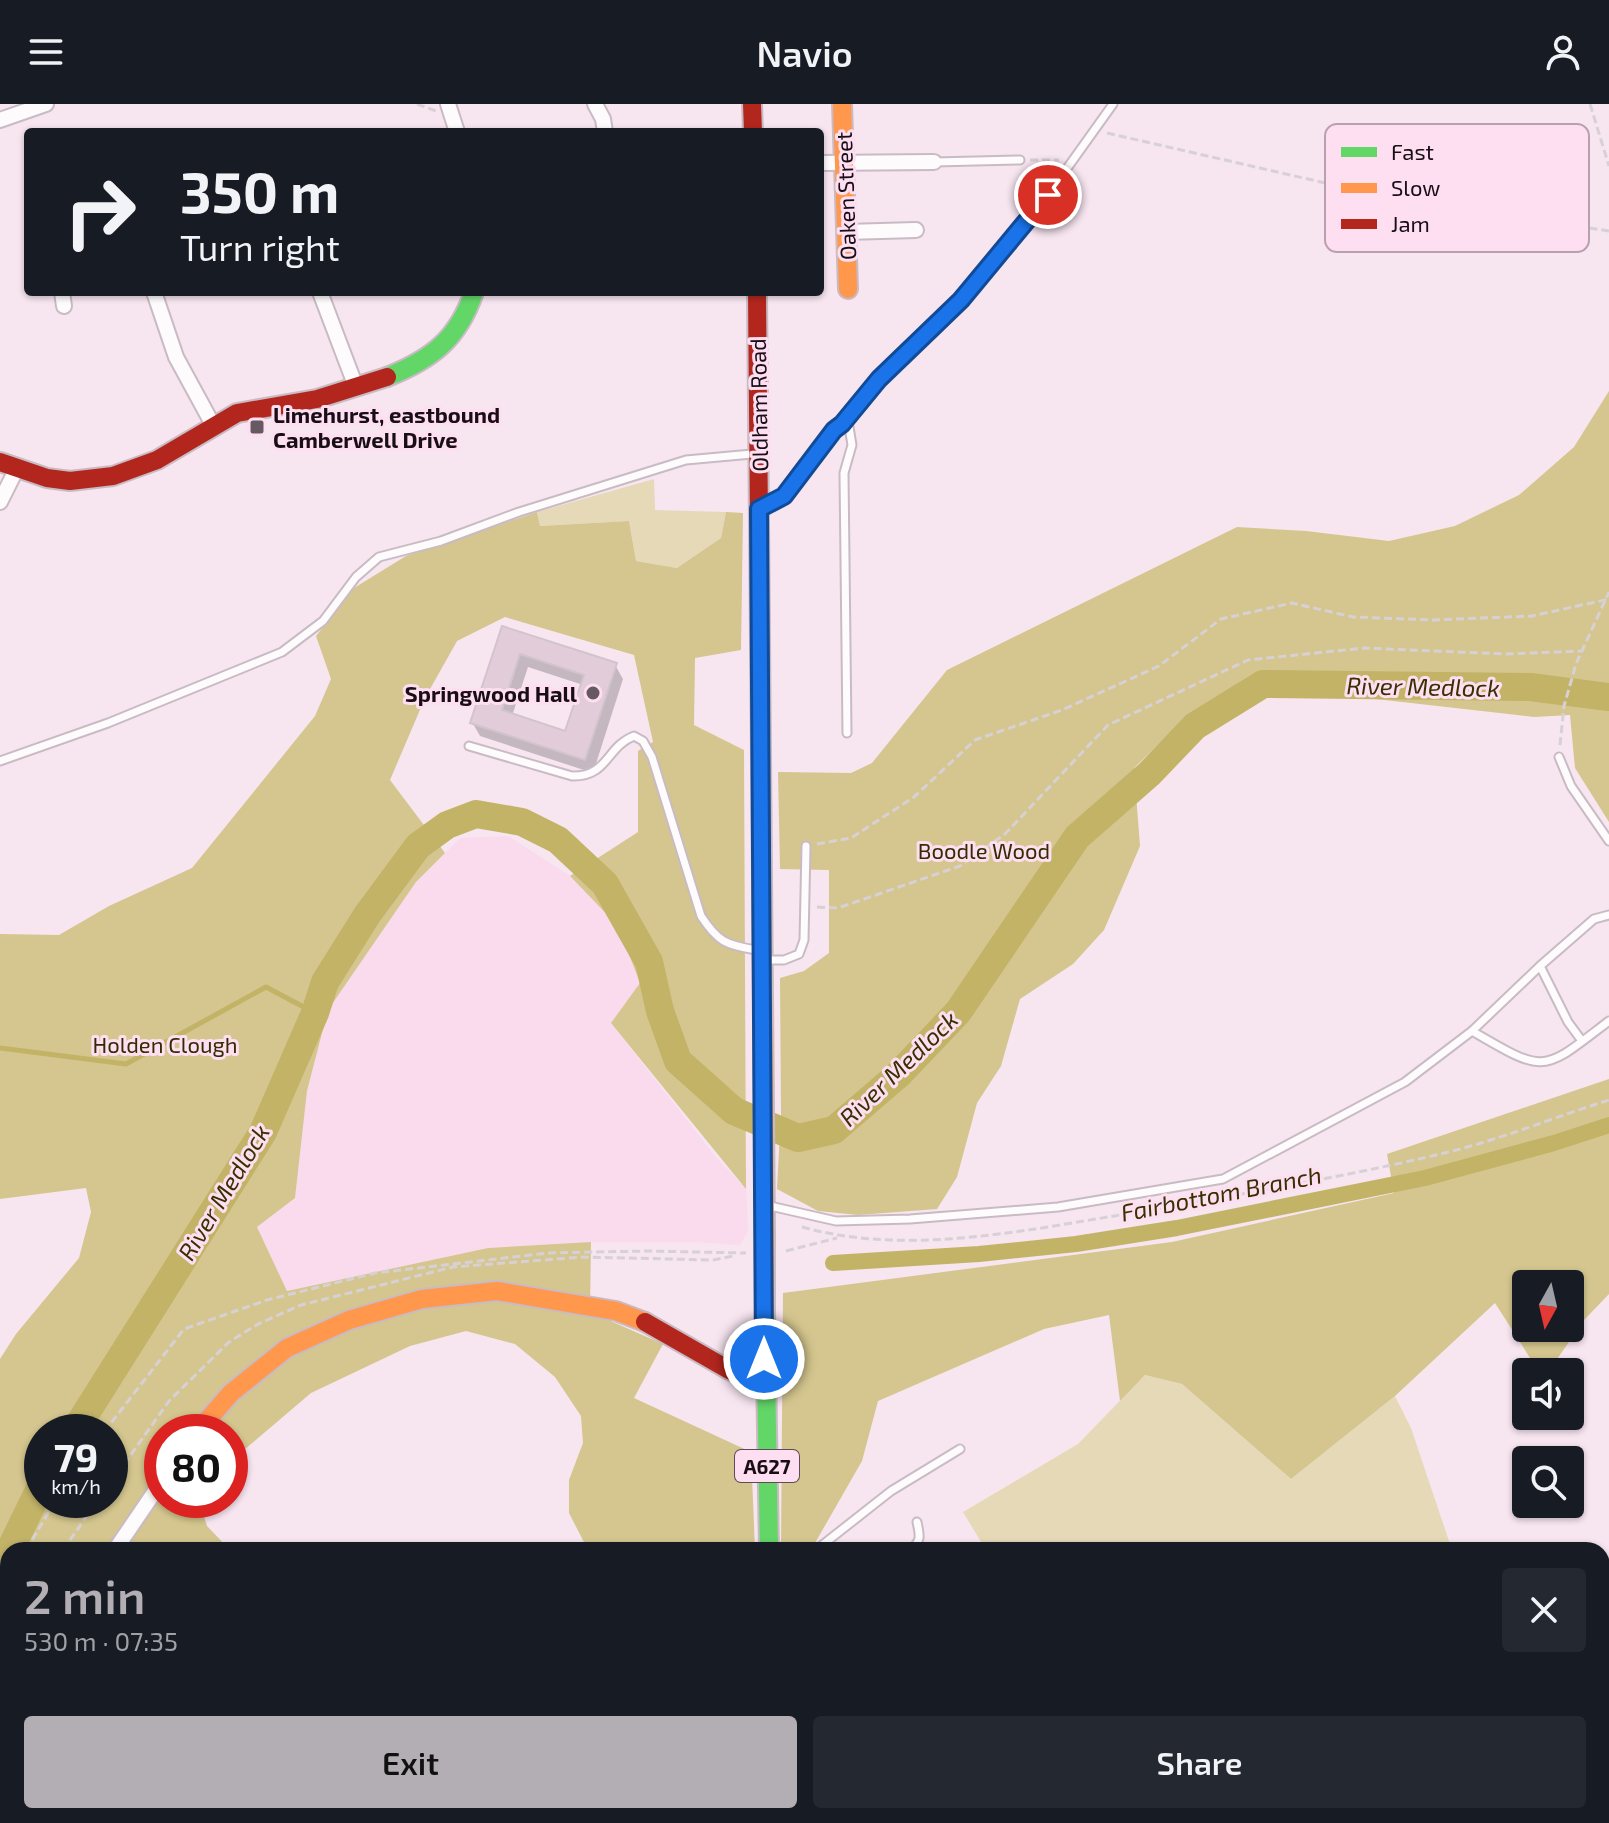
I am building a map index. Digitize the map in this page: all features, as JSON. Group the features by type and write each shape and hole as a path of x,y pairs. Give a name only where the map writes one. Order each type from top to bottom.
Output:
{"main road":[{"path":"752,104 753,128"},
{"name":"Oaken Street","path":"842,104 848,289"},
{"path":"8,466 51,481 109,478 149,464 239,413 317,399 356,387 430,356 447,341 473,296"},
{"name":"Oldham Road","path":"757,296 764,1383"},
{"path":"213,1414 231,1393 287,1348 349,1320 422,1299 497,1291 616,1311 657,1327 729,1370 764,1383"},
{"name":"A627","path":"764,1383 769,1542"}],"street":[{"path":"0,120 46,104"},
{"path":"448,104 456,128"},
{"path":"595,104 604,128"},
{"path":"824,163 934,162"},
{"path":"846,232 916,230"},
{"path":"155,296 176,357 213,425"},
{"path":"322,296 356,387"},
{"path":"0,502 8,466"},
{"path":"120,1542 144,1507"}],"lane":[{"path":"759,509 784,496 834,430 879,379 961,300 1074,160 1113,104"},
{"path":"934,162 1020,160"},
{"path":"842,424 850,429 852,445 844,473 847,733"},
{"path":"0,761 108,723 282,652 323,621 356,577 379,557 441,541 519,512 686,460 758,453"},
{"path":"469,746 572,776 585,776 601,767 625,740 634,736 643,741 652,757 701,916 714,936 730,946 784,960 799,954 804,940 806,846"},
{"path":"1559,757 1571,786 1609,841"},
{"path":"764,1205 836,1221 910,1219 1058,1207 1223,1179 1405,1082 1472,1031 1594,919 1609,915"},
{"path":"1540,966 1568,1022 1582,1041"},
{"path":"1472,1031 1512,1054 1530,1062 1544,1063 1566,1054 1609,1021"},
{"path":"826,1542 891,1491 960,1449"},
{"path":"917,1522 918,1542"}],"path":[{"path":"1590,104 1609,166"},
{"path":"1096,131 1325,183"},
{"path":"1020,160 1074,160"},
{"path":"1589,228 1609,231"},
{"path":"1559,757 1564,706 1576,664 1608,600 1609,592"},
{"path":"806,846 851,838 914,797 975,740 1062,710 1159,666 1221,619 1292,603 1353,617 1434,620 1532,616 1608,600"},
{"path":"804,906 838,908 960,866 1005,834 1108,725 1248,660 1364,648 1507,654 1582,651"},
{"path":"31,1542 45,1518"},
{"path":"69,1542 85,1518"}],"shaded area":[{"path":"654,479 655,510 726,512 721,538 677,568 636,561 629,521 540,526 537,512"},
{"path":"508,836 570,876 618,926 640,984 611,1023 715,1156 746,1189 748,1231 740,1245 591,1242 488,1248 287,1291 257,1227 295,1198 307,1091 328,1010 416,882 460,838"},
{"path":"1145,1375 1182,1384 1291,1479 1395,1396 1411,1428 1449,1542 981,1542 963,1512 1078,1444"}],"green space":[{"name":"Boodle Wood","path":"1609,391 1609,822 1575,768 1570,715 1534,717 1358,697 1356,675 1251,675 1184,719 1134,768 1140,846 1104,930 1073,964 1020,999 1001,1066 977,1103 957,1177 937,1209 858,1215 818,1211 777,1189 781,1113 780,978 804,971 829,953 829,870 780,869 778,772 851,773 872,763 947,670 1237,527 1389,541 1455,526 1519,495 1574,447"},
{"name":"Holden Clough","path":"537,512 540,526 629,521 636,561 677,568 721,538 726,512 743,513 741,650 695,658 694,725 744,750 746,1189 611,1023 640,983 618,926 570,876 638,832 638,751 653,742 634,655 505,617 457,641 425,698 390,780 445,853 416,882 328,1010 307,1091 295,1198 257,1227 287,1291 488,1248 591,1242 590,1312 663,1344 634,1398 751,1452 755,1542 584,1542 569,1513 569,1480 583,1443 581,1416 555,1377 515,1344 466,1331 410,1346 311,1393 248,1447 248,1414 144,1414 144,1518 204,1518 207,1526 222,1542 0,1542 0,1359 16,1334 79,1258 91,1212 86,1188 0,1199 0,934 59,935 109,906 192,868 315,716 331,679 316,636 354,588 406,556"},
{"path":"1609,1079 1609,1294 1584,1320 1584,1270 1512,1270 1512,1330 1495,1303 1395,1396 1291,1479 1182,1384 1145,1375 1120,1401 1109,1315 1044,1329 878,1401 862,1461 816,1542 781,1542 783,1293 1172,1242 1394,1193 1387,1154"},
{"path":"1520,1342 1569,1342 1558,1358 1530,1358"}],"building":[{"name":"Springwood Hall","path":"502,626 617,663 585,760 470,723","holes":["520,654 584,675 565,731 502,710"]}],"waterway":[{"name":"River Medlock","path":"85,1414 263,1132 315,1013 325,982 367,915 418,846 447,825 476,814 522,822 558,840 605,884 649,962 660,1011 678,1061 734,1111 798,1138 834,1130 898,1075 958,1012 1077,837 1149,774 1195,726 1263,684 1530,687 1609,697"},
{"path":"0,1048 126,1064 266,987 315,1013"},
{"name":"Fairbottom Branch","path":"833,1263 979,1254 1076,1244 1177,1228 1425,1178 1609,1125"},
{"name":"River Medlock","path":"14,1542 26,1518"}],"traffic: fast":[{"path":"387,377 417,363 441,345 460,323 472,296"},
{"path":"765,1311 769,1542"}],"traffic: slow":[{"path":"842,104 848,289"},
{"path":"760,639 765,1234"},
{"path":"765,1234 765,1311"},
{"path":"213,1414 231,1393 287,1348 349,1320 422,1299 497,1291 616,1311 645,1322"}],"traffic: jam":[{"path":"752,104 753,128"},
{"path":"757,296 760,639"},
{"path":"0,462 47,478 70,481 113,476 157,460 237,413 317,399 387,377"},
{"path":"645,1322 729,1370 764,1383"}],"place":[{"name":"Limehurst, eastbound Camberwell Drive","path":"257,427"},
{"name":"Springwood Hall","path":"593,693"}],"route":[{"path":"764,1359 759,509 784,496 834,430 896,361 961,300 1048,195"}]}
